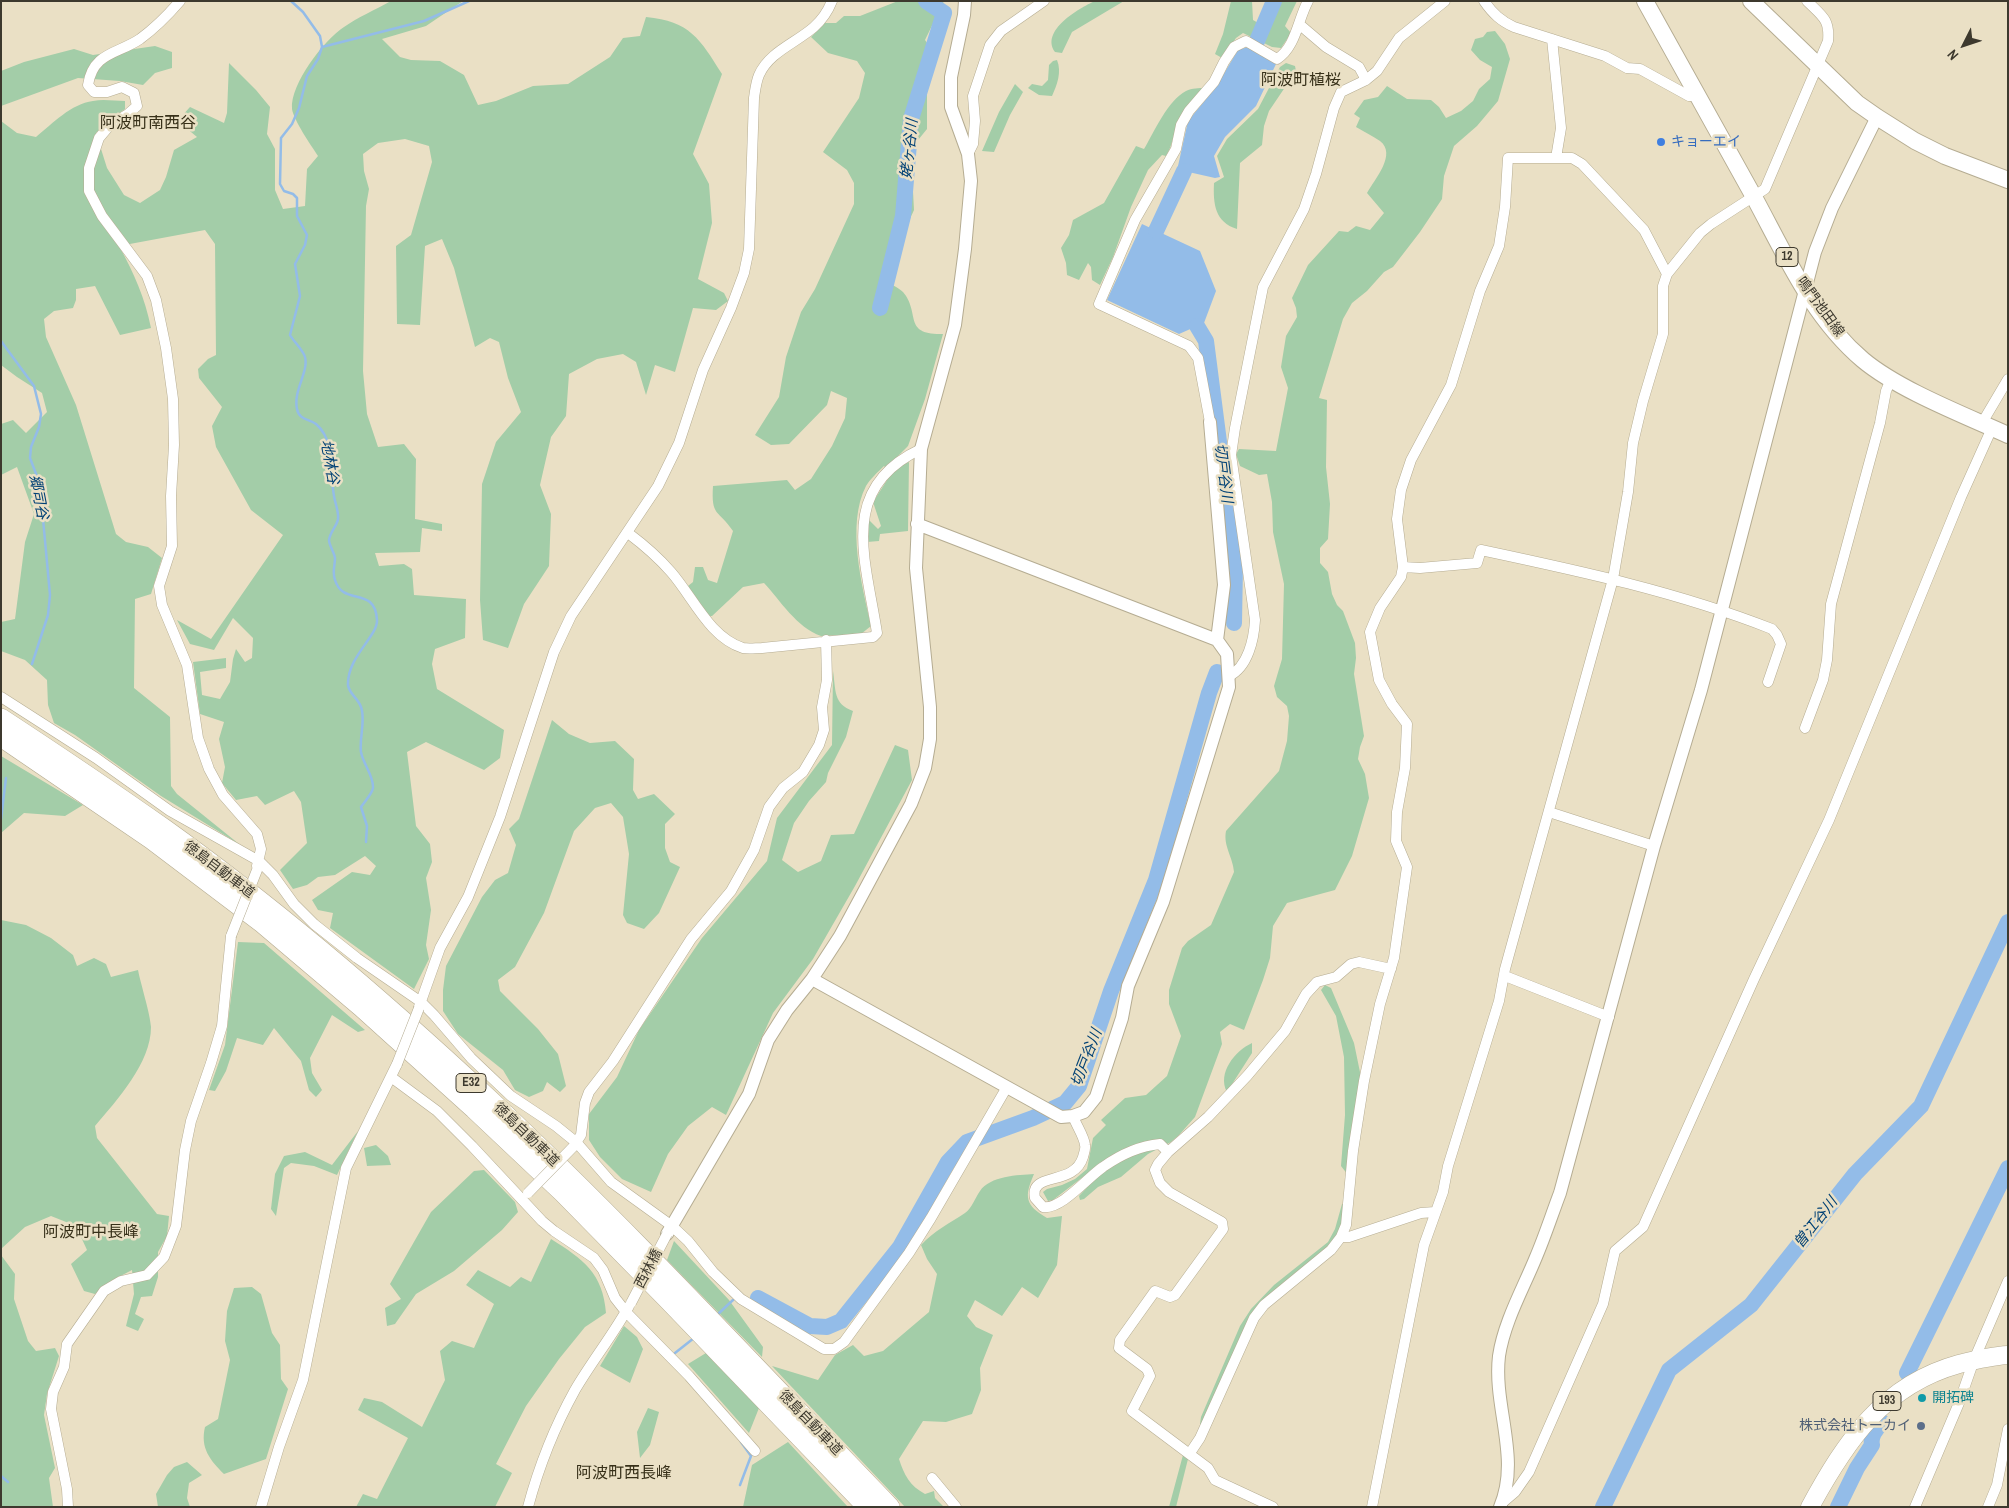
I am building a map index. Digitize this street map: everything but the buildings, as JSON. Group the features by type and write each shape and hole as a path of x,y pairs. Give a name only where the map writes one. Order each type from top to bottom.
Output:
{"highway":[{"name":"徳島自動車道","path":"1,718 166,830 270,909 372,995 486,1096 679,1288 890,1507"},
{"name":"徳島自動車道","path":"1,737 152,840 263,924 361,1007 474,1109 563,1193 867,1507"},
{"name":"193","path":"1810,1507 1832,1466 1851,1440 1881,1406 1912,1384 1944,1368 1974,1360 2008,1355"}],"main road":[{"name":"鳴門池田線","path":"1645,1 1804,290 1842,338 1863,360 1891,379 2008,435"},
{"path":"1751,1 1857,103 1877,117 1915,141 1945,156 2008,180"}],"street":[{"path":"68,1507 62,1460 56,1440 51,1409 53,1392 64,1367 67,1344 104,1291 120,1281 147,1275 164,1257 176,1226 185,1150 191,1120 212,1064 222,1026 232,936 258,866 261,848 257,834 223,795 208,769 198,738 187,665 162,605 159,586 172,546 171,496 174,445 173,399 170,374 156,300 147,276 102,216 89,191 89,168 99,138 110,124 128,114 136,106 134,92 122,87 107,92 94,92 88,85 90,72 110,52 139,40 165,18 180,1"},
{"path":"260,1507 303,1380 346,1168 397,1064 440,948 468,897 500,817 554,652 571,616 658,486 679,443 703,370 731,308 744,273 750,249 754,98 758,76 776,54 814,27 826,14 832,1"},
{"path":"669,1230 749,1094 768,1040 840,936 911,804 925,768 930,738 930,707 916,568 917,524 921,448 955,325 966,249 971,181 968,154 951,106 950,77 964,15 965,1"},
{"path":"968,154 974,137 974,96 990,45 1001,31 1044,1"},
{"path":"1217,640 1224,585 1210,422 1198,358 1189,346 1100,304 1135,220 1176,149 1182,125 1189,111 1214,82 1234,47 1246,41 1277,59 1281,56 1295,35 1308,1"},
{"path":"1230,676 1239,672 1254,637 1255,620 1231,455 1263,287 1304,209 1316,174 1334,108 1341,92 1366,80 1377,71 1399,38 1445,1"},
{"path":"1484,1 1492,13 1501,21 1514,27 1604,56 1627,68 1640,68 1689,96 1698,96"},
{"path":"1372,1507 1424,1246 1443,1192 1448,1166 1499,1001 1613,579 1628,492 1633,443 1643,401 1663,334 1663,286 1667,274 1700,233 1726,212 1765,189 1828,41 1829,27 1822,15 1807,1"},
{"path":"1299,24 1326,47 1360,67 1366,80"},
{"path":"1552,39 1561,128 1556,158"},
{"path":"1501,1505 1508,1469 1508,1452 1499,1391 1499,1358 1504,1333 1540,1248 1560,1193 1654,846 1701,690 1804,290 1832,208 1877,117"},
{"path":"1190,1453 1200,1438 1254,1318 1264,1305 1331,1250 1346,1225 1353,1150 1364,1081 1380,1004 1394,958 1401,920 1407,867 1396,841 1398,812 1405,768 1407,724 1392,704 1379,680 1370,632 1380,608 1401,578 1403,567 1397,518 1401,490 1411,460 1451,385 1480,291 1499,246 1505,207 1508,158 1572,158 1588,171 1644,230 1667,274"},
{"path":"1805,728 1827,660 1831,604 1880,423 1886,391 1891,379"},
{"path":"1501,1505 1515,1492 1529,1472 1603,1304 1615,1251 1643,1227 1754,979 1829,820 1957,506 1987,425 2008,379"},
{"path":"628,533 648,549 672,573 702,613 730,642 745,648 762,648 826,640 873,637 877,633 863,544 864,518 868,497 886,471 906,455 921,448"},
{"path":"812,979 1061,1117 1073,1116 1084,1112 1096,1097 1122,1018 1128,986 1163,902 1229,686 1230,676 1227,654 1217,640 917,524"},
{"path":"1403,567 1420,568 1477,563 1481,550 1613,579 1722,610 1772,629 1777,635 1781,644 1768,682"},
{"path":"525,1196 575,1146 581,1135 585,1103 589,1092 613,1061 691,939 731,891 754,850 769,807 783,788 802,772 819,745 824,730 822,707 827,680 826,640"},
{"path":"1,697 96,758 170,811 273,874 294,904 314,924 434,1015 471,1058 511,1096 556,1126 610,1182 669,1230 688,1241 714,1272 742,1298 824,1349 834,1349 844,1342 909,1253 1006,1087"},
{"path":"1549,812 1654,846"},
{"path":"1273,1507 1215,1480 1208,1468 1190,1453 1132,1411 1150,1376 1147,1369 1120,1348 1120,1340 1155,1291 1170,1297 1175,1295 1223,1229 1222,1222 1169,1192 1160,1183 1155,1170 1168,1152 1208,1117 1247,1076 1285,1031 1306,994 1317,982 1336,977 1351,964 1359,962 1391,969"},
{"path":"1505,976 1609,1017"},
{"path":"391,1077 437,1111 525,1196 542,1221 554,1232 594,1258 603,1270 615,1298 628,1308 755,1451"},
{"path":"1073,1116 1086,1146 1082,1161 1069,1175 1044,1181 1037,1186 1035,1198 1043,1207 1056,1206 1101,1168 1122,1155 1144,1146 1160,1144 1168,1152"},
{"path":"1341,1236 1349,1237 1421,1213 1435,1212"},
{"name":"西林橋","path":"528,1507 535,1480 558,1422 576,1389 628,1308 669,1230"},
{"path":"1915,1507 1959,1404 1974,1360 2008,1282"},
{"path":"1988,1507 1997,1485 2008,1429"},
{"path":"932,1478 956,1507"}],"green space":[{"path":"391,1 463,1 426,26 382,39 400,57 411,60 440,61 464,75 478,105 496,101 533,86 568,84 610,57 623,38 640,36 646,17 673,23 692,34 707,51 722,74 693,154 709,184 712,223 698,279 724,293 728,301 716,310 693,308 675,372 655,365 646,395 636,362 623,354 597,359 569,374 566,416 551,437 540,485 551,514 549,566 524,604 508,648 483,640 480,600 482,484 496,442 521,412 508,378 499,342 490,338 475,347 454,268 442,239 425,246 420,325 397,324 396,246 411,235 432,162 429,146 405,139 378,143 363,154 364,171 369,189 366,206 363,371 367,414 378,447 404,444 416,459 415,519 442,524 442,531 422,528 420,552 375,553 379,566 404,564 412,569 414,595 466,599 465,638 435,649 432,664 437,689 504,730 500,758 484,770 426,742 407,752 416,826 430,844 432,862 426,878 431,910 426,945 429,959 414,989 330,928 333,913 318,910 312,900 352,872 370,875 376,866 365,856 335,875 318,877 307,885 293,889 280,870 307,843 301,802 294,791 265,805 257,796 236,800 222,783 225,767 219,739 224,722 200,714 193,662 226,658 226,668 200,672 202,695 220,699 230,682 236,649 245,662 252,658 253,638 233,618 214,650 190,644 177,620 211,639 283,535 251,510 216,447 212,426 222,407 199,378 198,369 208,359 216,355 215,244 205,230 119,246 146,306 151,328 120,335 95,286 76,289 76,300 73,308 54,311 44,319 46,337 76,405 116,534 126,542 148,547 162,558 151,594 135,599 134,688 170,717 171,786 177,794 239,844 161,796 75,735 54,723 48,705 47,680 25,660 1,651 1,622 15,619 25,542 34,514 17,467 1,475 1,424 13,420 26,433 47,412 42,393 1,365 1,121 17,133 36,137 77,106 97,100 125,101 125,109 109,120 96,133 107,168 124,195 140,203 160,190 174,150 197,137 185,127 180,118 190,107 224,123 227,113 229,63 270,107 267,134 275,149 275,190 283,209 305,206 307,169 318,156 293,114 293,99 296,87 318,52 336,33 355,20"},
{"path":"898,1 944,1 925,40 930,47 927,86 927,129 914,145 912,173 914,210 882,280 903,292 908,300 917,327 922,331 943,334 925,399 908,446 894,460 900,466 909,462 908,531 880,534 879,541 867,542 868,519 878,529 881,526 873,502 891,474 884,466 866,486 860,502 857,519 856,537 860,574 871,626 861,634 821,636 812,632 790,613 764,583 743,587 712,616 709,616 688,586 693,582 695,567 703,567 708,580 717,583 733,531 714,508 713,486 787,480 795,490 811,479 832,446 845,418 847,398 831,391 827,405 789,444 771,445 755,435 779,397 786,357 801,312 815,289 854,204 854,183 847,170 823,152 859,98 865,73 857,61 828,53 811,37 825,23 836,23 844,16 860,16"},
{"path":"1095,1 1124,1 1072,32 1062,53 1055,52 1052,44 1057,28 1071,15"},
{"path":"1231,1 1252,1 1253,20 1267,28 1278,1 1297,1 1285,26 1291,33 1281,48 1272,47 1243,33 1236,38 1222,58 1215,54 1223,34"},
{"path":"1495,31 1505,44 1510,59 1498,101 1477,126 1454,146 1444,176 1442,199 1420,232 1393,267 1384,272 1367,291 1352,303 1343,319 1319,398 1327,400 1326,467 1330,504 1328,539 1320,548 1320,563 1328,572 1332,594 1337,605 1343,611 1355,643 1354,674 1364,736 1358,759 1365,774 1369,798 1352,856 1335,890 1287,903 1273,926 1270,958 1244,1030 1230,1024 1220,1032 1222,1044 1195,1117 1171,1142 1148,1154 1121,1177 1098,1187 1084,1199 1080,1200 1079,1196 1093,1181 1092,1170 1053,1200 1048,1201 1043,1192 1075,1179 1087,1169 1093,1138 1106,1125 1101,1120 1125,1098 1146,1095 1167,1076 1181,1036 1169,1004 1169,990 1182,948 1188,941 1211,925 1234,872 1226,842 1226,831 1279,771 1287,741 1289,716 1287,706 1277,697 1274,686 1282,659 1284,584 1273,532 1272,502 1267,474 1259,475 1240,466 1236,454 1239,449 1276,451 1288,388 1281,367 1286,336 1297,317 1292,298 1308,265 1339,231 1348,232 1356,226 1370,230 1384,213 1367,193 1383,167 1386,153 1385,146 1356,127 1360,118 1354,114 1364,100 1378,97 1387,86 1407,99 1431,100 1439,107 1446,118 1461,111 1473,101 1479,89 1490,79 1492,67 1480,60 1471,50 1475,39 1483,37 1487,32"},
{"path":"155,46 172,52 172,68 155,73 143,85 120,81 78,78 1,106 1,71 24,62 74,49 93,55"},
{"path":"1057,60 1059,74 1052,96 1039,95 1028,88 1032,84 1042,86 1048,80 1049,65"},
{"path":"1286,63 1295,66 1296,71 1269,111 1264,126 1262,145 1240,163 1237,229 1224,222 1215,205 1214,183 1224,177 1217,156 1227,139 1258,109 1280,67"},
{"path":"1015,84 1023,92 1010,115 994,152 982,151 999,112"},
{"path":"1205,88 1181,117 1166,156 1162,155 1148,170 1100,285 1092,280 1091,267 1088,263 1079,280 1067,275 1066,263 1061,248 1069,235 1073,220 1104,203 1136,146 1144,149 1167,109 1179,95 1188,90"},
{"path":"833,671 835,690 839,700 853,711 846,737 828,773 826,782 809,801 794,823 782,860 798,872 821,861 831,835 854,834 895,745 908,750 912,780 813,959 773,1013 726,1115 712,1107 688,1126 668,1154 651,1192 622,1179 600,1157 589,1140 589,1114 617,1077 639,1030 702,938 767,861 777,818 832,745"},
{"path":"552,720 569,734 590,743 615,741 634,759 633,790 638,799 654,794 675,814 665,824 665,848 670,862 680,867 659,913 644,929 627,923 623,915 629,854 623,817 611,803 595,808 574,831 544,913 515,967 498,980 500,991 538,1029 558,1054 566,1086 560,1092 547,1082 543,1091 529,1097 515,1090 503,1070 458,1034 443,1011 443,990 446,966 482,897 495,880 508,873 516,845 509,829 519,819"},
{"path":"1,756 83,805 65,816 24,813 1,833"},
{"path":"1,920 26,925 51,938 73,955 77,966 94,958 106,964 111,977 138,970 151,1027 149,1041 139,1067 131,1080 95,1126 97,1138 157,1214 169,1216 167,1236 158,1252 158,1277 152,1296 141,1297 135,1314 144,1319 138,1331 126,1326 134,1294 132,1270 111,1281 95,1294 84,1291 71,1264 87,1250 76,1226 51,1216 25,1227 1,1249"},
{"path":"238,942 264,943 365,1030 358,1032 332,1015 310,1058 312,1073 322,1090 316,1097 309,1090 301,1061 274,1028 263,1045 237,1038 226,1071 215,1091 209,1090 225,1045"},
{"path":"1325,985 1331,988 1354,1043 1361,1077 1348,1175 1341,1166 1345,1115 1344,1057 1336,1016 1321,990"},
{"path":"1252,1043 1252,1053 1227,1092 1224,1077 1229,1063 1240,1051"},
{"path":"358,1131 337,1175 314,1166 291,1163 284,1168 276,1216 271,1209 275,1174 284,1156 305,1152 332,1165"},
{"path":"376,1145 388,1156 391,1165 367,1166 364,1148"},
{"path":"484,1170 515,1202 518,1212 502,1230 454,1271 416,1294 395,1324 387,1326 385,1308 401,1299 390,1284 431,1212 474,1171"},
{"path":"1034,1174 1028,1200 1034,1209 1047,1218 1062,1216 1057,1265 1038,1298 1022,1287 1002,1316 975,1300 967,1316 976,1327 993,1335 980,1368 981,1390 972,1414 946,1422 923,1421 899,1459 905,1475 912,1484 925,1494 934,1491 935,1498 944,1507 905,1507 772,1366 818,1380 835,1355 853,1345 864,1356 883,1351 929,1312 937,1274 927,1259 921,1245 937,1231 965,1213 972,1206 980,1191 990,1182 1005,1177"},
{"path":"1342,1204 1346,1204 1343,1222 1334,1242 1264,1300 1203,1424 1200,1424 1201,1417 1240,1326 1251,1309 1274,1285 1328,1242 1335,1229"},
{"path":"551,1239 573,1253 596,1277 601,1287 606,1313 585,1327 559,1359 526,1406 496,1464 512,1473 495,1507 356,1507 363,1494 377,1499 408,1438 358,1410 364,1398 382,1402 422,1427 445,1380 440,1351 452,1341 474,1348 494,1304 466,1285 478,1270 510,1287 521,1277 531,1282"},
{"path":"674,1241 729,1300 763,1347 762,1357 667,1260"},
{"path":"1,1255 15,1274 14,1299 28,1341 36,1351 55,1348 59,1356 47,1394 44,1415 55,1468 49,1478 53,1507 1,1507"},
{"path":"252,1287 261,1294 272,1333 280,1345 281,1379 288,1389 266,1459 224,1474 207,1453 204,1441 205,1427 218,1419 230,1360 225,1341 227,1311 234,1288"},
{"path":"624,1326 637,1337 643,1349 630,1383 600,1366"},
{"path":"706,1353 759,1408 749,1433 688,1364"},
{"path":"648,1408 659,1412 650,1445 640,1458 637,1432"},
{"path":"788,1442 848,1507 743,1507 752,1465"},
{"path":"1183,1455 1188,1459 1176,1507 1169,1507"},
{"path":"187,1462 202,1475 189,1483 187,1498 190,1507 158,1507 156,1494 167,1475 174,1467"}],"water":[{"path":"1248,47 1276,64 1256,106 1225,137 1214,156 1220,177 1215,178 1184,171 1178,166 1188,121 1216,87 1238,50"},
{"path":"1142,224 1200,251 1216,291 1204,323 1179,334 1107,300"}],"waterway":[{"name":"地林谷","path":"291,1 303,12 320,36 322,47 318,59 307,76 299,108 292,124 281,138 280,184 284,191 293,194 297,198 297,216 307,235 305,245 295,264 300,296 290,335 304,354 306,363 296,402 298,413 321,429 329,447 334,499 338,516 329,540 335,558 335,580 339,588 345,593 365,599 371,603 375,609 377,620 373,633 352,665 348,685 350,691 360,704 363,723 361,752 373,784 371,793 361,807 367,826 366,842"},
{"path":"322,47 424,21 469,1"},
{"name":"姥ヶ谷川","path":"880,308 903,216 911,119 944,13 926,1"},
{"name":"切戸谷川","path":"1257,41 1274,1"},
{"name":"切戸谷川","path":"1156,231 1184,171"},
{"name":"切戸谷川","path":"1197,326 1206,341 1235,566 1234,623"},
{"name":"郷司谷","path":"1,341 34,386 41,414 39,427 31,447 30,458 38,479 41,497 50,595 48,615 32,664"},
{"name":"切戸谷川","path":"758,1298 810,1326 827,1327 841,1321 900,1247 948,1162 967,1142 1033,1118 1065,1103 1079,1086 1111,991 1156,880 1209,693 1217,672"},
{"name":"郷司谷","path":"1,819 6,778"},
{"name":"曽江谷川","path":"1603,1507 1669,1370 1751,1305 1855,1174 1921,1106 2008,922"},
{"path":"1907,1373 2008,1168"},
{"path":"717,1315 733,1300"},
{"path":"675,1353 694,1338"},
{"path":"1838,1507 1857,1468 1872,1445 1874,1432 1882,1422"},
{"path":"740,1485 751,1456 741,1442"},
{"name":"郷司谷","path":"1,1476 8,1482"}],"place":[{"name":"キョーエイ","path":"1661,142"},
{"name":"開拓碑","path":"1922,1398"},
{"name":"株式会社トーカイ","path":"1921,1426"}],"district":[{"name":"阿波町植桜","path":"1301,81"},
{"name":"阿波町南西谷","path":"148,124"},
{"name":"阿波町中長峰","path":"91,1233"},
{"name":"阿波町西長峰","path":"624,1474"}]}
